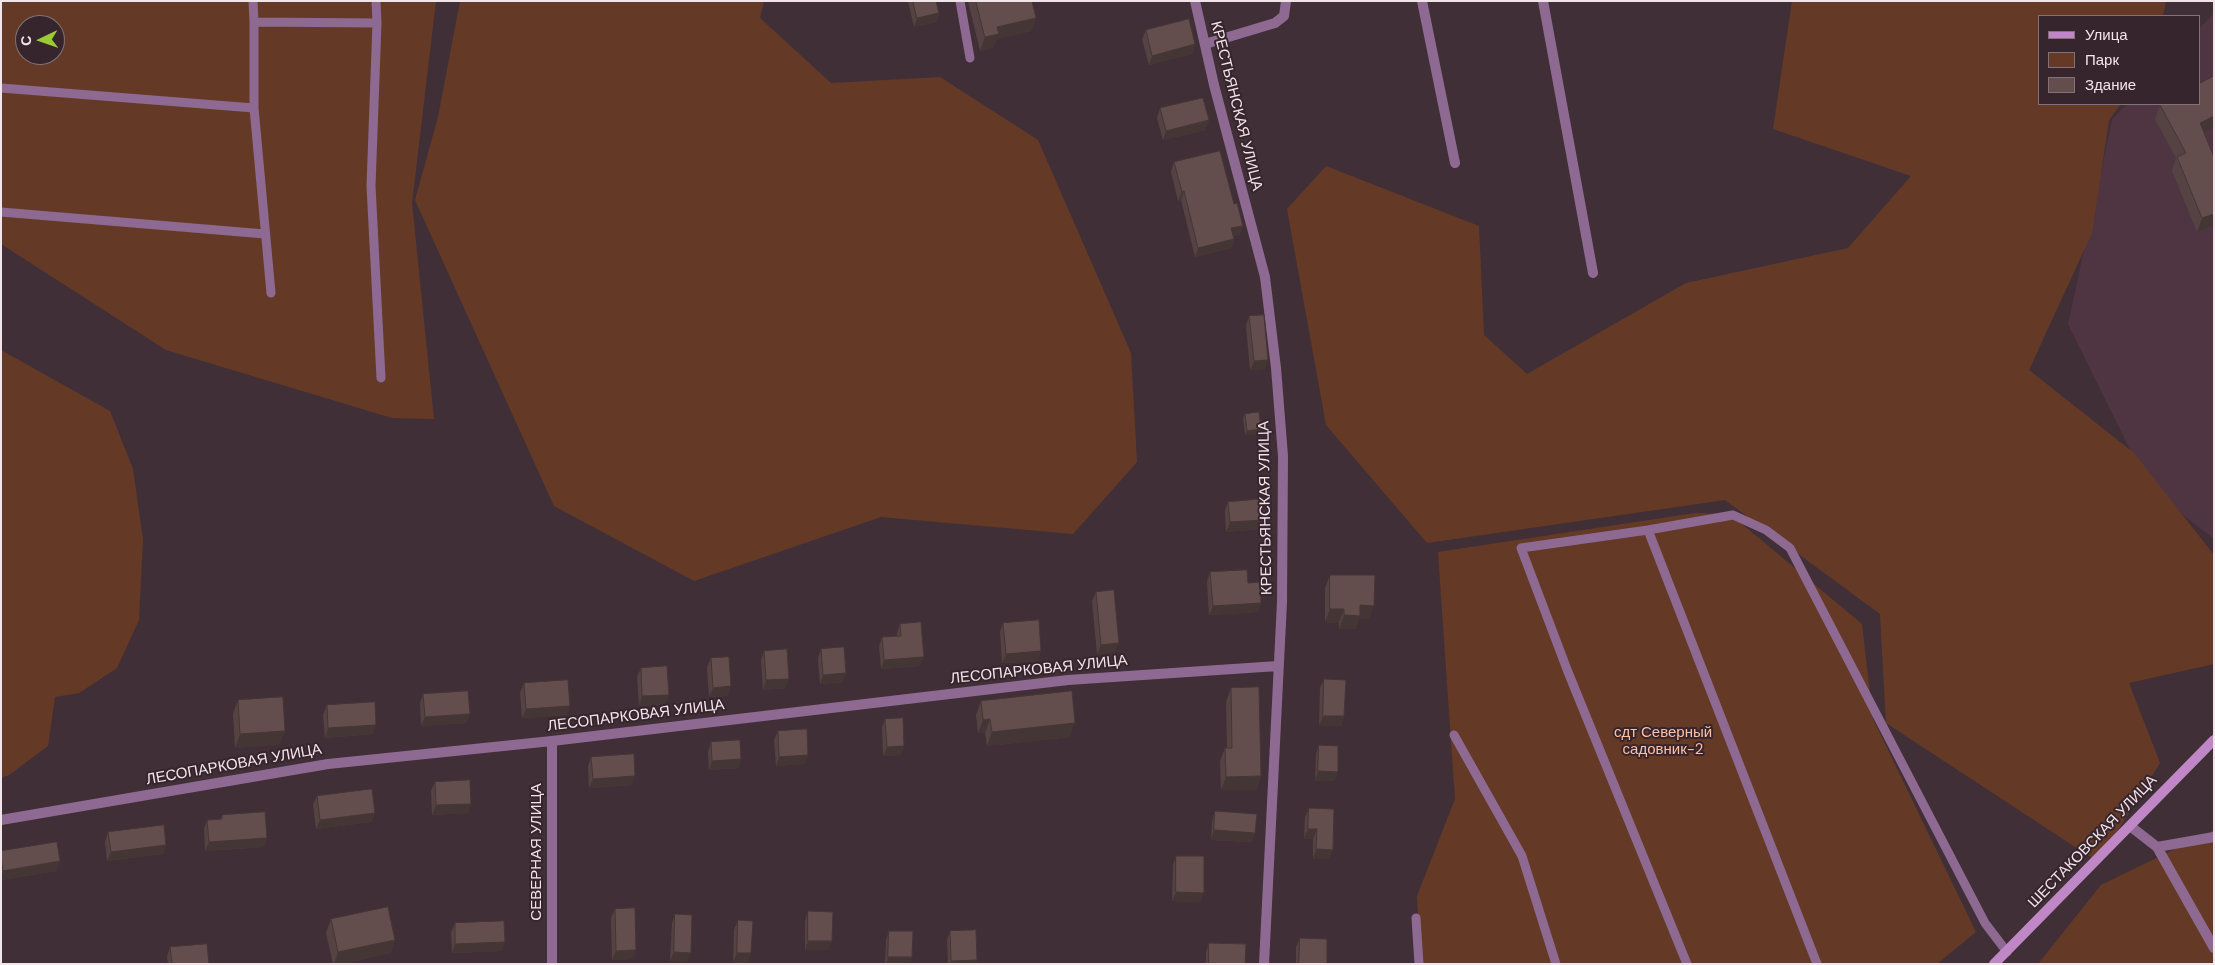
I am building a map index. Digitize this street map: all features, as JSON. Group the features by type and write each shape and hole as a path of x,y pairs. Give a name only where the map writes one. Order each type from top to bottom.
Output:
{"main road":[{"name":"ШЕСТАКОВСКАЯ УЛИЦА","path":"1994,964 2214,740"}],"street":[{"name":"КРЕСТЬЯНСКАЯ УЛИЦА","path":"1195,1 1214,85 1265,277 1276,368 1283,456 1282,602 1264,964"},
{"path":"1205,44 1275,23 1284,16 1286,1"},
{"path":"1422,1 1455,163"},
{"path":"1543,1 1593,273"},
{"name":"ЛЕСОПАРКОВАЯ УЛИЦА","path":"1,820 328,764 552,741 1068,680 1278,666"},
{"name":"СЕВЕРНАЯ УЛИЦА","path":"552,741 552,964"},
{"path":"2130,826 2157,846 2214,948"},
{"path":"2157,846 2214,838"}],"lane":[{"path":"254,1 254,108 270,293"},
{"path":"376,1 377,24 371,186 381,378"},
{"path":"960,1 970,58"},
{"path":"254,22 377,24"},
{"path":"1,88 254,108"},
{"path":"1,212 265,234"},
{"path":"1687,964 1564,663 1521,548 1648,530 1733,515 1766,530 1790,548 1985,923 2007,952"},
{"path":"1648,530 1817,964"},
{"path":"1454,735 1522,856 1556,964"},
{"path":"1416,918 1418,964"}],"shaded area":[{"path":"2214,13 2214,539 2160,497 2145,480 2068,324 2112,120 2126,105 2200,105 2200,28"}],"green space":[{"path":"1,1 436,1 412,203 434,419 392,418 166,350 1,244"},
{"path":"460,1 764,1 760,18 831,83 940,77 1038,140 1131,353 1137,462 1073,534 881,517 694,581 554,506 415,200 438,117"},
{"path":"1792,1 2166,1 2163,15 2038,15 2038,105 2120,105 2109,120 2092,233 2029,370 2134,453 2214,555 2214,664 2129,683 2160,763 2098,862 1886,723 1880,614 1725,500 1427,543 1326,425 1287,209 1326,166 1479,226 1484,335 1527,374 1686,283 1848,248 1911,176 1773,129"},
{"path":"1,350 110,411 133,469 143,540 139,620 117,668 79,693 55,697 48,746 9,775 1,778"},
{"name":"сдт Северный садовник-2","path":"1695,513 1730,514 1862,624 1873,719 1976,932 1937,964 1421,964 1417,896 1455,799 1438,552"},
{"path":"2214,830 2214,964 2038,964 2101,885"}],"building":[{"path":"913,1 936,1 939,13 917,18"},
{"path":"976,1 1032,1 1036,18 997,27 999,34 985,37"},
{"path":"1189,19 1195,44 1152,56 1146,30"},
{"path":"2214,76 2214,116 2200,123 2214,157 2214,214 2202,218 2177,157 2186,153 2160,105 2200,105 2200,83"},
{"path":"1203,98 1209,120 1166,131 1160,108"},
{"path":"1220,151 1234,204 1237,203 1243,226 1231,228 1234,239 1198,248 1184,191 1182,192 1174,162"},
{"path":"1264,315 1268,360 1254,361 1249,316"},
{"path":"1259,412 1261,429 1247,431 1245,414"},
{"path":"1262,499 1264,520 1230,522 1228,502"},
{"path":"1247,570 1248,583 1260,582 1261,603 1213,606 1210,572"},
{"path":"1330,575 1375,575 1374,606 1360,605 1360,616 1344,615 1344,609 1330,609"},
{"path":"1114,590 1119,643 1101,645 1096,592"},
{"path":"1039,620 1041,651 1006,654 1003,623"},
{"path":"921,622 924,657 884,660 882,637 901,636 900,624"},
{"path":"844,647 846,673 823,675 821,649"},
{"path":"787,649 789,679 766,680 764,651"},
{"path":"729,657 731,686 713,688 711,658"},
{"path":"667,666 669,695 642,696 641,668"},
{"path":"1324,679 1346,680 1344,716 1323,716"},
{"path":"568,680 570,706 526,709 524,683"},
{"path":"1259,687 1261,776 1226,777 1225,748 1232,748 1231,688"},
{"path":"468,691 470,714 425,717 423,694"},
{"path":"1072,691 1075,723 992,732 990,719 983,720 981,701"},
{"path":"283,697 285,731 240,734 238,700"},
{"path":"375,702 376,725 328,728 327,705"},
{"path":"903,718 904,746 887,747 885,719"},
{"path":"807,729 808,755 779,757 778,731"},
{"path":"740,740 741,759 712,761 711,742"},
{"path":"1319,745 1338,746 1338,772 1318,771"},
{"path":"634,754 635,776 593,779 591,757"},
{"path":"470,780 471,804 436,805 435,782"},
{"path":"372,789 375,813 320,820 317,796"},
{"path":"1309,808 1334,809 1333,850 1316,849 1317,829 1308,829"},
{"path":"1215,811 1257,814 1255,833 1214,830"},
{"path":"265,812 267,838 209,842 207,820 222,819 222,815"},
{"path":"164,825 166,845 111,852 108,832"},
{"path":"57,842 60,861 3,871 1,851"},
{"path":"1176,856 1204,856 1204,893 1176,892"},
{"path":"388,907 395,940 338,952 331,919"},
{"path":"635,908 636,950 616,951 615,909"},
{"path":"808,911 833,912 832,941 808,941"},
{"path":"675,914 692,915 691,953 674,952"},
{"path":"738,920 753,921 751,953 737,953"},
{"path":"504,921 505,942 455,944 455,923"},
{"path":"976,930 977,960 951,961 950,931"},
{"path":"889,931 913,931 912,957 888,957"},
{"path":"1300,938 1327,939 1327,964 1299,964"},
{"path":"1209,943 1246,944 1245,964 1209,964"},
{"path":"207,944 209,964 172,964 170,947"}]}
